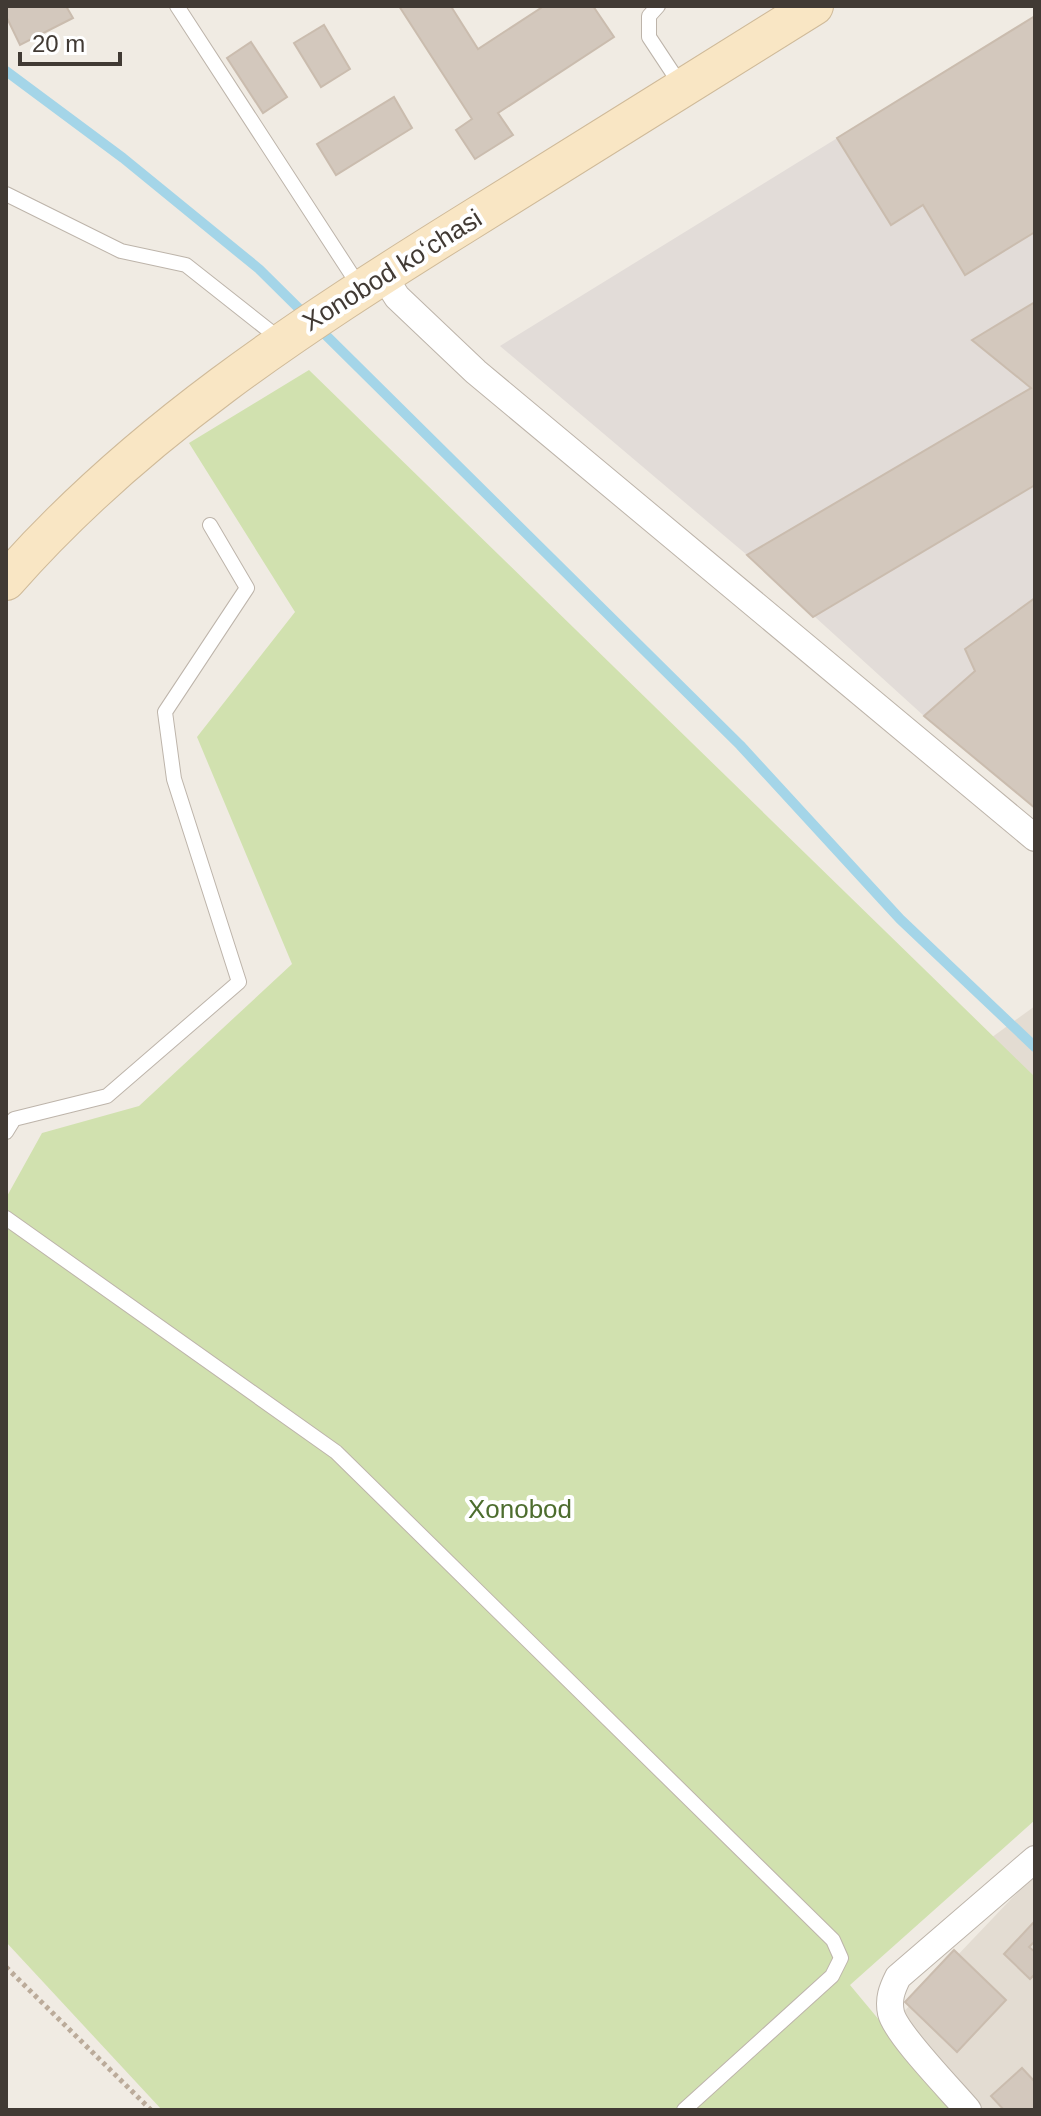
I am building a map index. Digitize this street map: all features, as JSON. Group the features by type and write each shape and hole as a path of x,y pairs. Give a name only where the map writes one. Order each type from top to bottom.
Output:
{"main road":[{"name":"Xonobod koʻchasi","path":"6,581 68,513 133,453 301,327 814,6"}],"street":[{"path":"372,282 397,297 476,372 1035,838"},
{"path":"968,2110 891,2015 890,1993 898,1977 1035,1859"}],"lane":[{"path":"177,6 372,282"},
{"path":"658,6 649,16 649,37 683,88"},
{"path":"6,194 121,251 186,265 301,327"},
{"path":"6,1132 14,1119 107,1096 239,982 174,779 165,712 247,588 210,525"},
{"path":"6,1218 336,1452 833,1940 841,1958 832,1976 684,2110"}],"path":[{"path":"6,1967 151,2110"}],"shaded area":[{"path":"1035,16 1035,808 924,716 747,555 500,346"},
{"path":"1035,1006 1035,1089 984,1043"},
{"path":"1035,1874 1035,2110 959,2110 892,2024"}],"green space":[{"name":"Xonobod","path":"309,370 1035,1077 1035,1820 850,1985 954,2110 162,2110 6,1942 6,1198 42,1133 139,1106 292,964 197,737 295,612 189,443"}],"building":[{"path":"6,6 66,6 73,18 20,45 6,16"},
{"path":"399,6 454,6 452,8 478,49 544,6 593,6 614,37 498,113 513,135 475,159 456,130 472,119"},
{"path":"1035,16 1035,232 965,275 923,205 891,225 837,138"},
{"path":"324,25 350,69 321,87 294,43"},
{"path":"251,42 287,97 263,113 227,58"},
{"path":"394,97 412,128 336,175 317,144"},
{"path":"1035,302 1035,485 813,617 747,555 1031,388 972,340"},
{"path":"1035,598 1035,808 924,716 975,671 965,649"},
{"path":"1034,1922 1035,1941 1029,1947 1035,1952 1035,1974 1030,1979 1004,1954"},
{"path":"954,1950 1006,2000 957,2052 905,2002"},
{"path":"1022,2068 1035,2082 1035,2110 1004,2110 991,2096"}],"waterway":[{"path":"6,71 123,158 259,269 740,745 900,919 1035,1047"}]}
